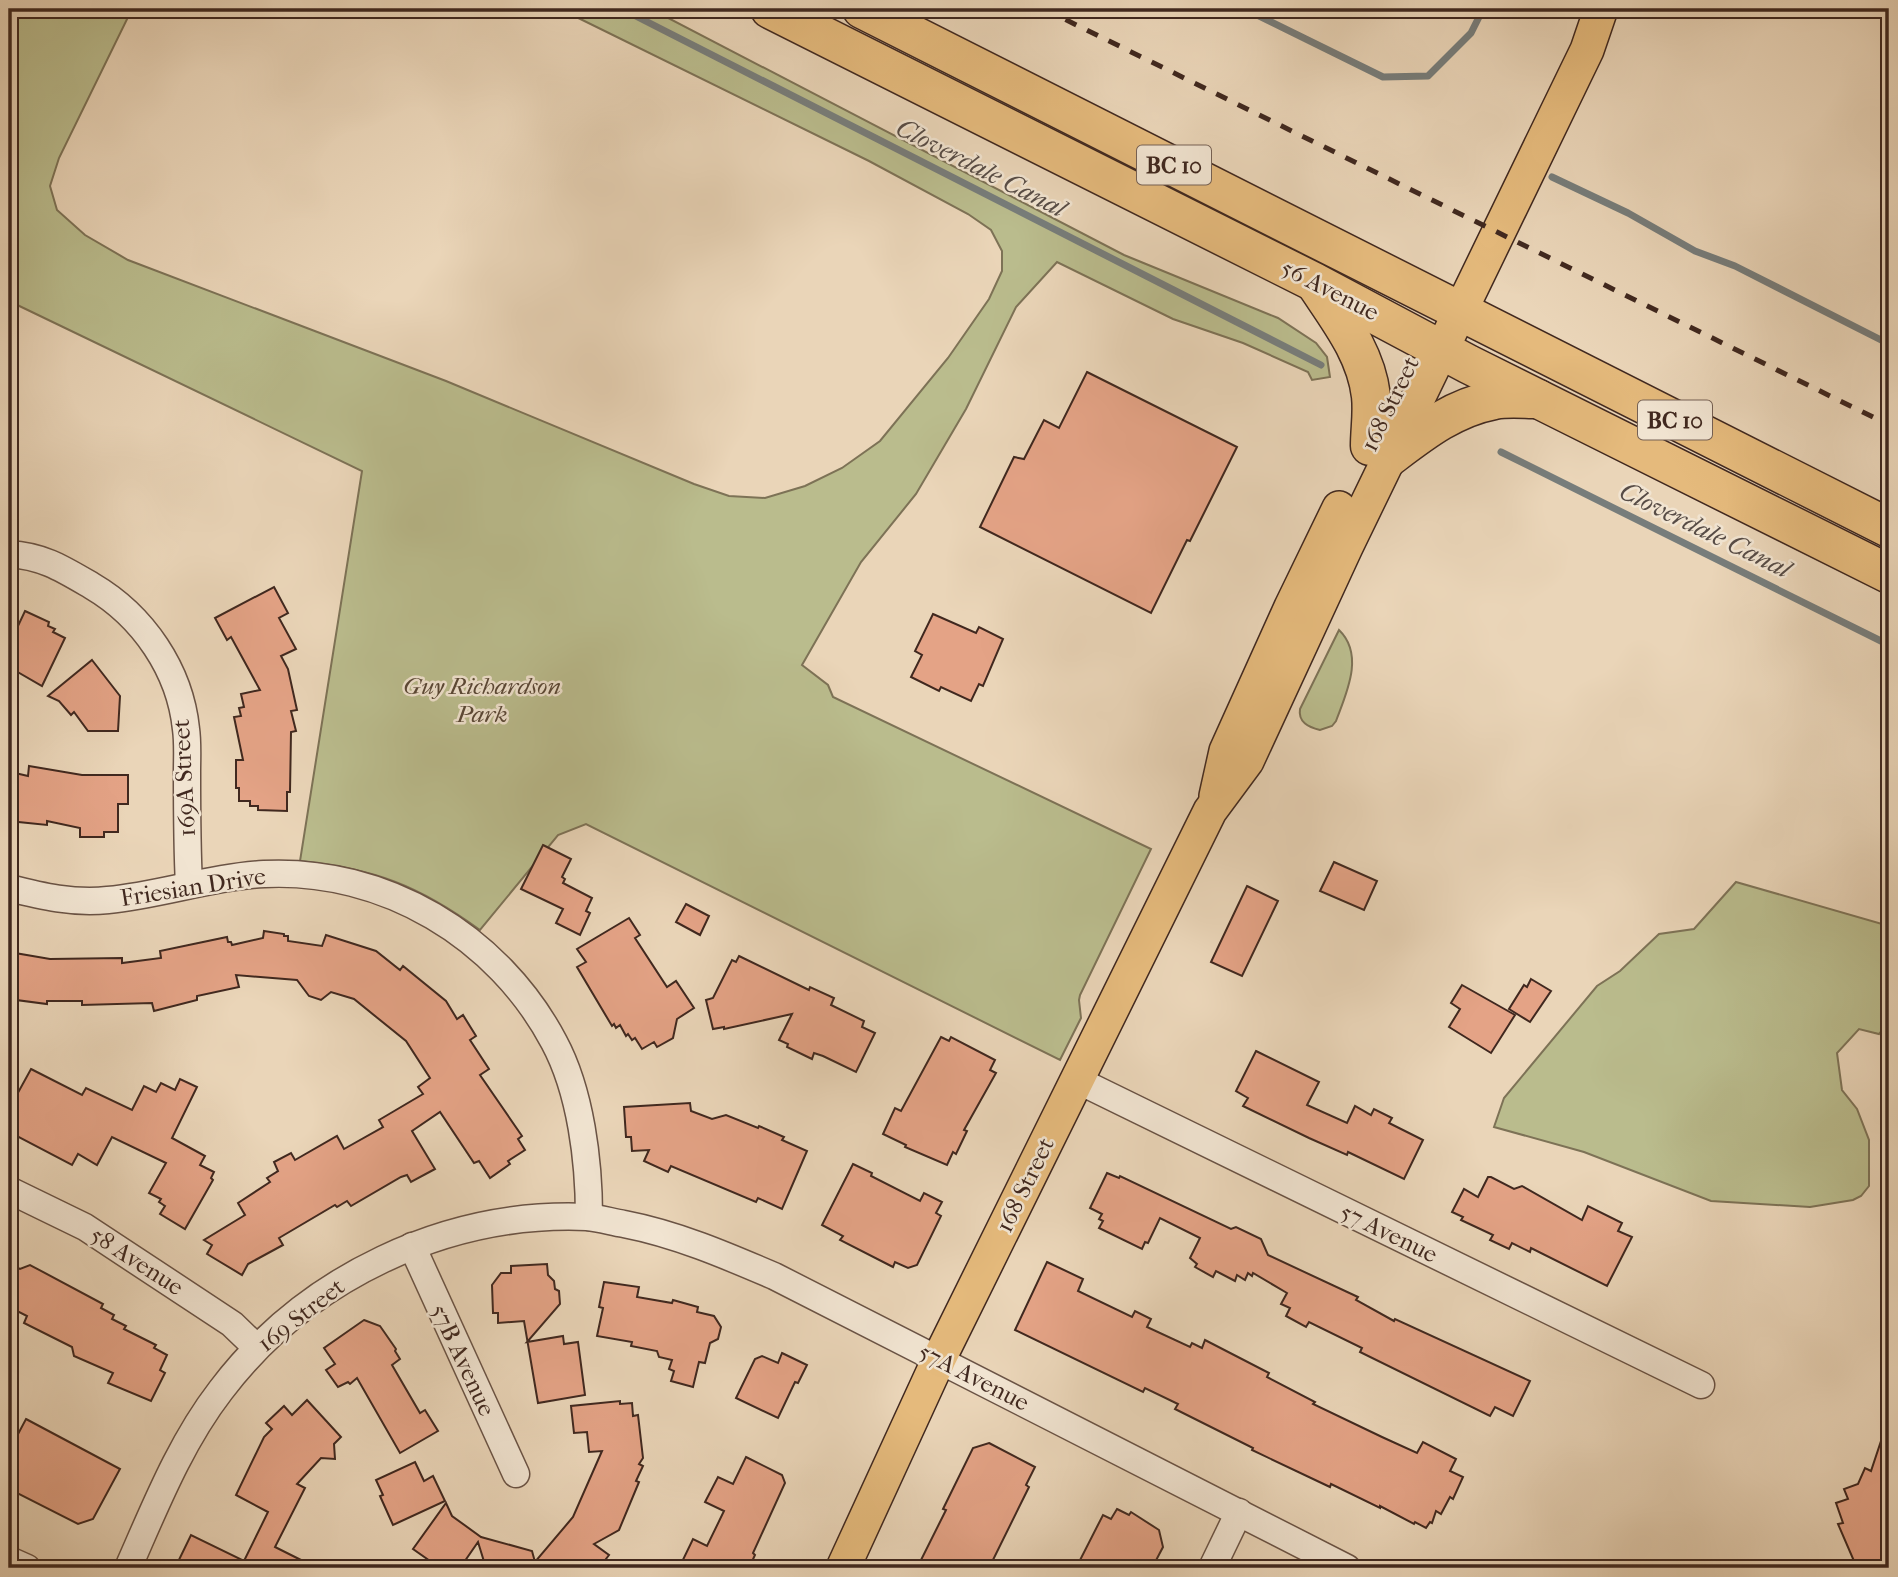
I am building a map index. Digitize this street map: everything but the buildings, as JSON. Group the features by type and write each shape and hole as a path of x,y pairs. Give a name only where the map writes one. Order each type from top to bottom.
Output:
{"highway":[{"name":"56 Avenue","path":"770,9 1889,574"},
{"name":"56 Avenue","path":"862,9 1889,528"},
{"path":"1314,282 1345,327 1363,361 1379,452 1458,410 1495,400 1538,399"}],"main road":[{"name":"168 Street","path":"843,1568 939,1359 1214,805 1226,751 1291,607 1379,452 1452,306 1587,50 1598,14"}],"street":[{"name":"169A Street","path":"9,554 32,556 57,565 106,594 138,623 159,650 175,682 186,728 189,885"},
{"name":"Friesian Drive","path":"9,888 46,898 87,901 108,900 226,877 307,875 344,879 380,890 403,901 468,939 511,981 536,1012 555,1044 570,1080 577,1110 589,1182 589,1217"},
{"name":"57 Avenue","path":"1077,1080 1700,1385"},
{"name":"58 Avenue","path":"9,1189 85,1227 232,1324 256,1347"},
{"name":"169 Street","path":"128,1568 170,1474 220,1391 256,1347 326,1291 367,1266 412,1246 455,1233 501,1223 589,1217"},
{"name":"57A Avenue","path":"589,1217 650,1229 709,1248 774,1276 1347,1568"},
{"name":"57B Avenue","path":"412,1246 516,1474"},
{"path":"1212,1568 1239,1512"},
{"path":"9,1560 27,1568"}],"green space":[{"name":"Guy Richardson Park","path":"9,9 132,9 59,158 50,186 57,210 85,235 128,260 446,381 729,496 765,498 805,486 842,468 880,441 948,358 989,299 1002,271 1002,251 991,230 968,214 869,161 560,9 651,9 1124,255 1278,318 1316,343 1327,357 1330,377 1312,380 1308,372 1243,343 1173,319 1057,262 1016,307 966,409 916,494 861,562 802,665 828,685 833,697 1151,849 1080,995 1081,1018 1060,1060 586,824 558,835 480,930 436,901 395,882 374,874 300,861 362,471 9,301"},
{"path":"1339,630 1351,651 1351,675 1336,721 1332,726 1320,730 1305,723 1300,709"},
{"path":"1736,882 1889,926 1889,987 1883,999 1889,1021 1879,1034 1859,1029 1837,1053 1842,1090 1857,1109 1869,1140 1869,1186 1861,1196 1853,1200 1810,1207 1711,1201 1584,1152 1494,1127 1504,1098 1597,986 1620,971 1659,934 1694,929"}],"waterway":[{"name":"Cloverdale Canal","path":"622,9 1321,365"},
{"path":"1245,9 1383,77 1428,76 1471,33 1483,9"},
{"path":"1552,177 1628,213 1695,251 1735,266 1889,344"},
{"name":"Cloverdale Canal","path":"1501,452 1889,645"}],"railway":[{"path":"1044,9 1889,425"}]}
